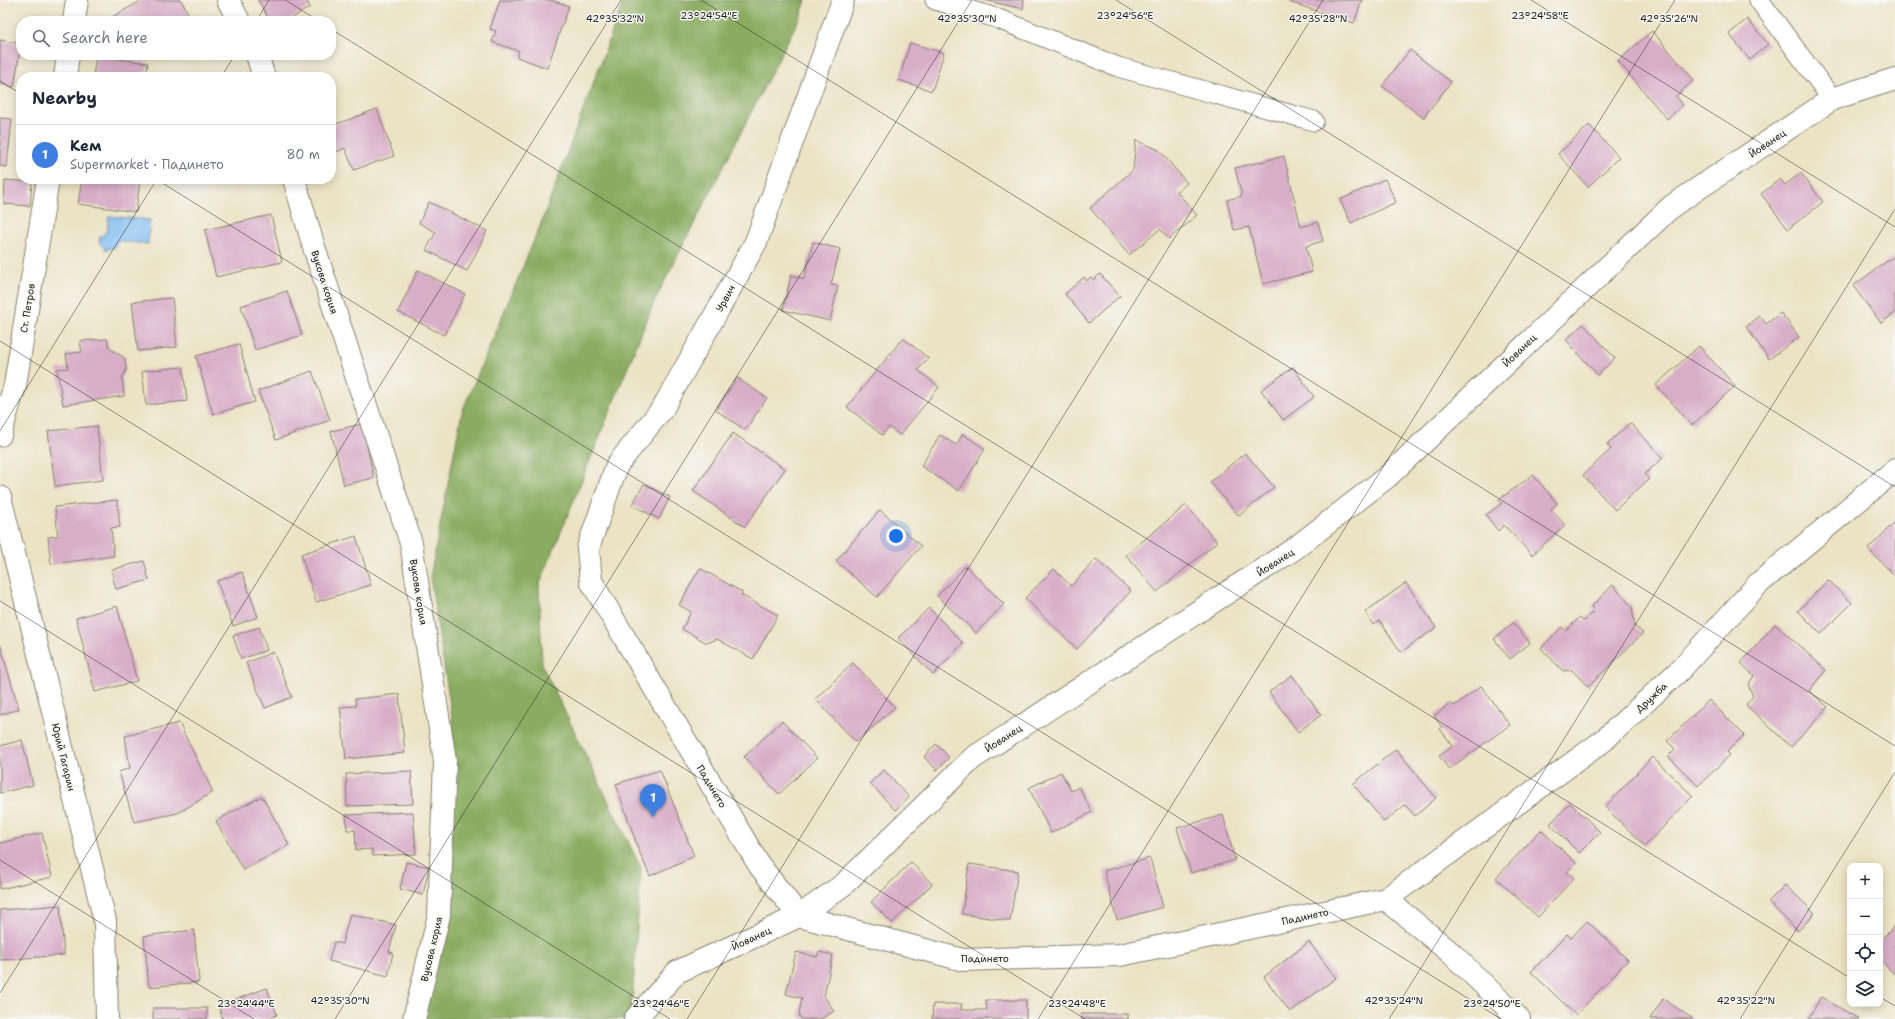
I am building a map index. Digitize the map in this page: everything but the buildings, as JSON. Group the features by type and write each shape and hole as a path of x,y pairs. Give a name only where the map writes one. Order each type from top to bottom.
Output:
{"street":[{"path":"75,16 77,0"},
{"path":"228,0 236,16"},
{"name":"Урвич","path":"591,581 588,548 617,466 663,408 756,242 843,0"},
{"path":"66,72 67,60"},
{"path":"259,60 262,72"},
{"name":"Йованец","path":"635,1019 677,972 799,916 843,886 973,758 1294,549 1387,477 1672,206 1832,99 1895,78"},
{"name":"Ст. Петров","path":"0,435 15,385 47,184"},
{"name":"Вукова кория","path":"295,184 313,244 411,543 445,762 439,915 414,1019"},
{"name":"Дружба","path":"1386,899 1603,741 1680,670 1758,584 1895,470"},
{"name":"Юрий Гагарин","path":"0,497 105,921 107,1019"},
{"name":"Падинето","path":"591,581 759,865 799,916 963,960 1120,955 1386,899"},
{"path":"1386,899 1451,953 1519,1019"}],"lane":[{"path":"935,0 996,18 1118,67 1314,121"},
{"path":"1759,0 1832,99"}],"green space":[{"path":"624,0 806,0 801,15 655,300 539,586 542,665 641,868 631,1019 416,1019 452,828 452,717 430,577 462,412 542,221"}],"water":[{"path":"109,216 150,220 148,244 117,241 115,247 106,250 99,242 100,237 107,231"}],"place":[{"name":"Кем","path":"653,817"}]}
